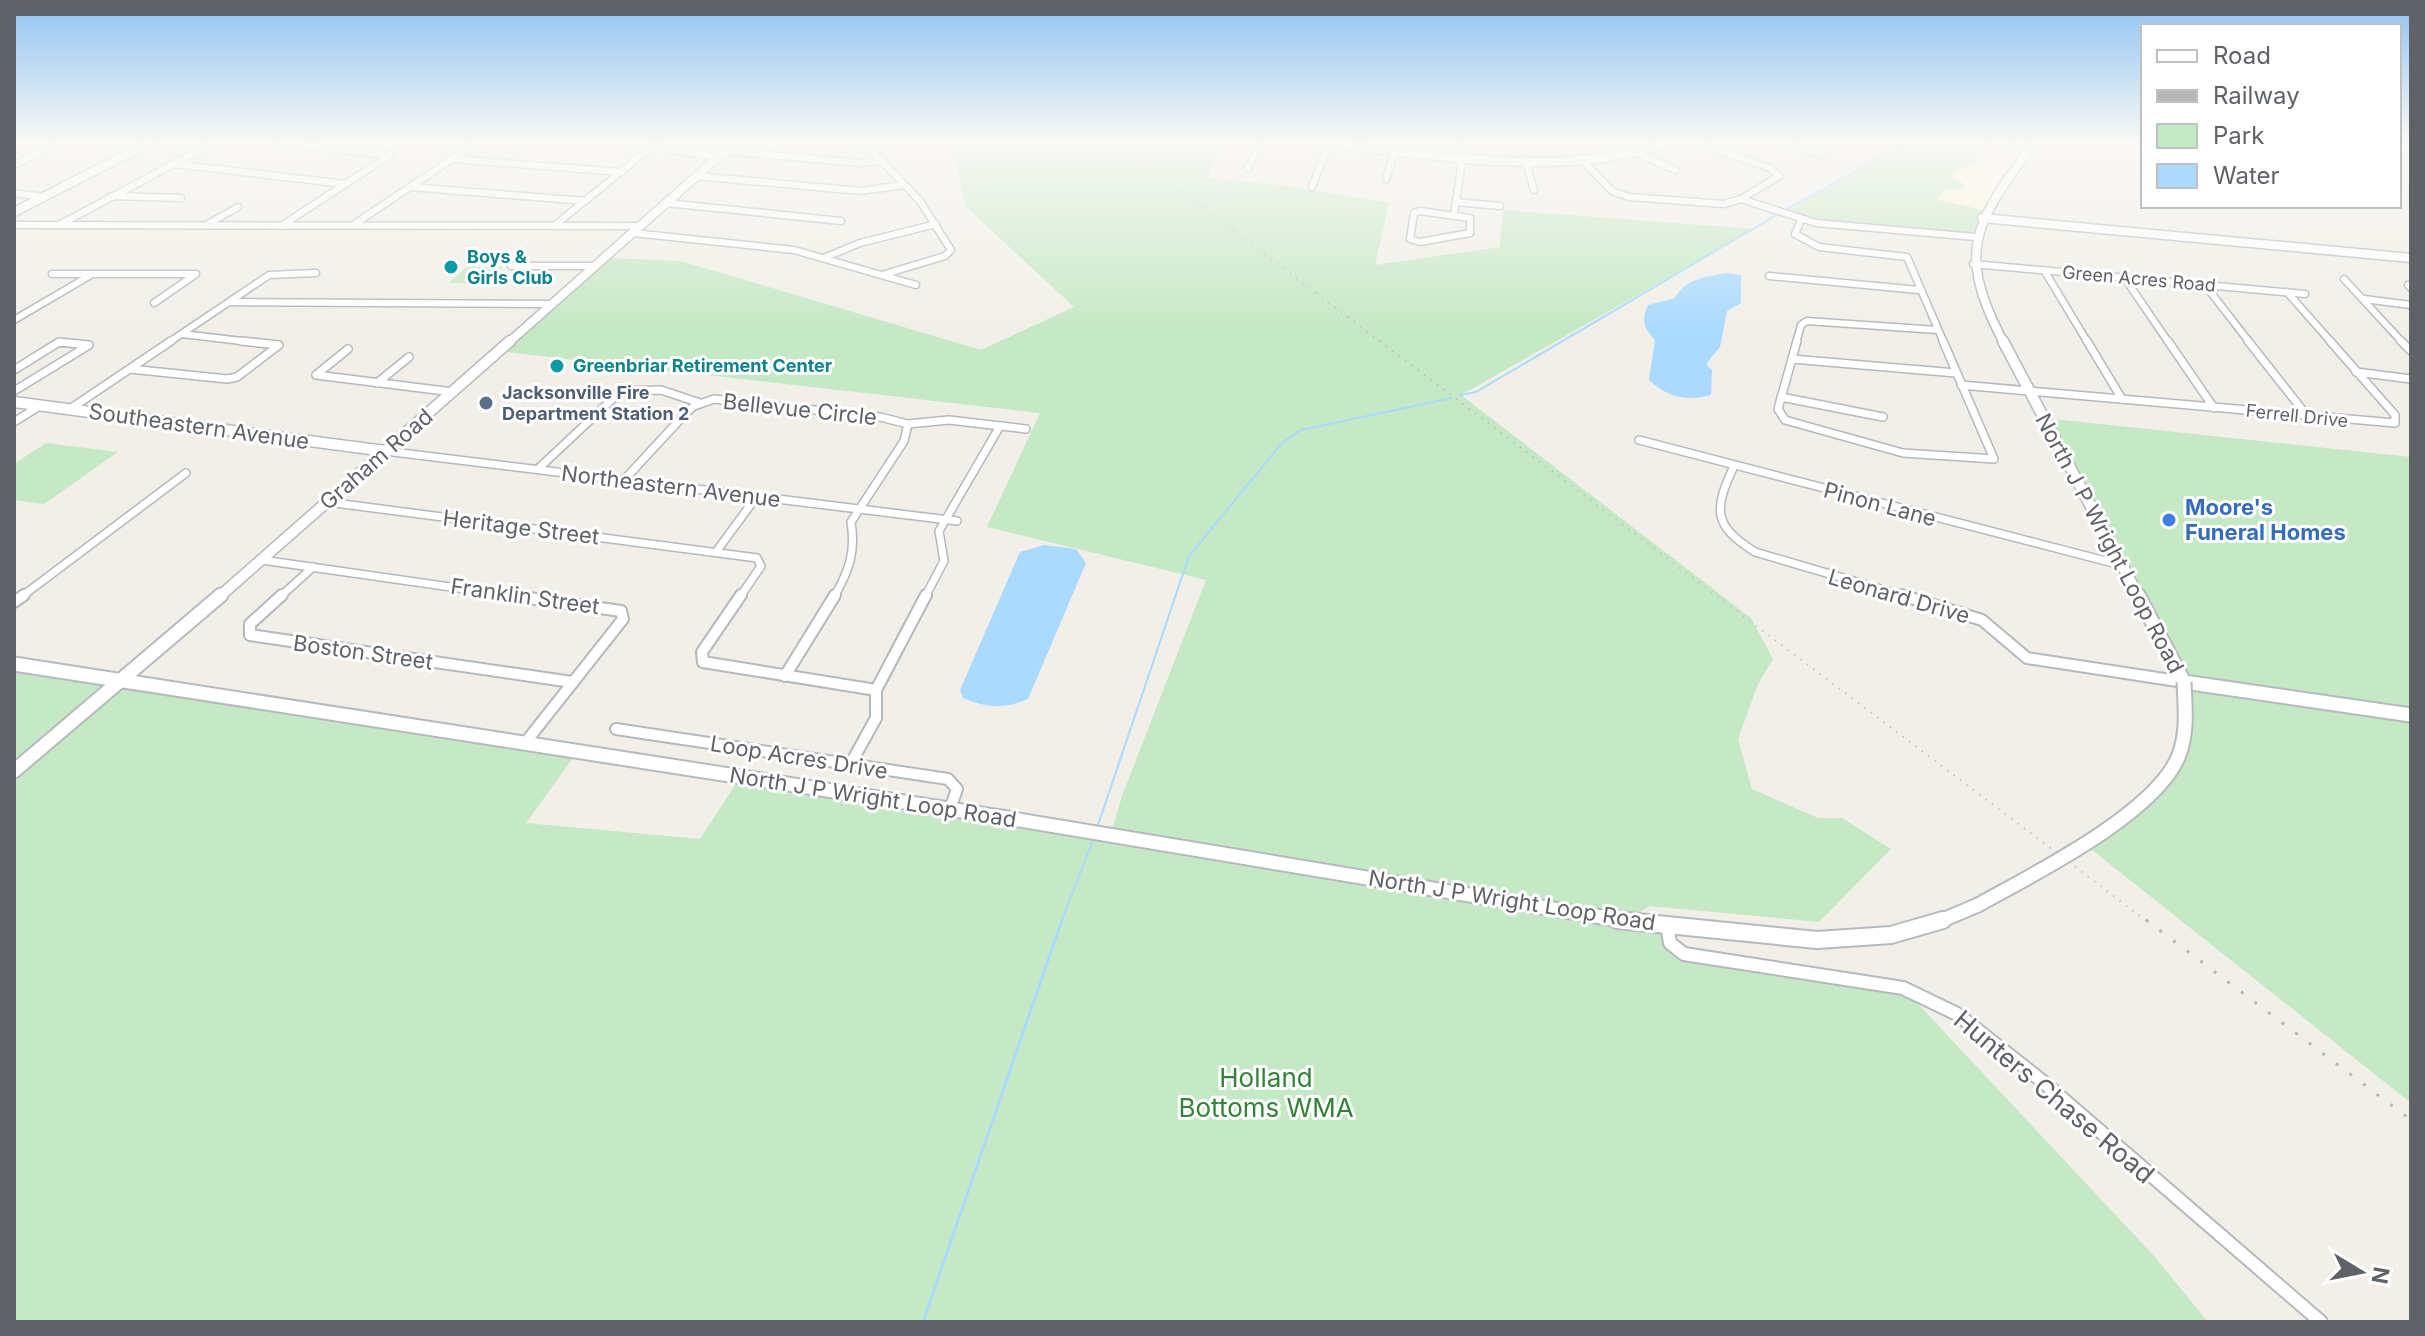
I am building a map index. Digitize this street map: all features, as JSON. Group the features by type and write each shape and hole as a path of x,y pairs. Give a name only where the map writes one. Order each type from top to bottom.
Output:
{"main road":[{"name":"Graham Road","path":"14,771 262,560 663,205"},
{"name":"North J P Wright Loop Road","path":"14,664 950,809 1625,921 1788,938 1858,938 1923,928 1978,905 2134,809 2164,781 2184,741 2187,725 2184,682 1986,306 1973,264 1975,237 1991,205"},
{"path":"1982,218 2411,258"},
{"name":"Southeastern Avenue","path":"14,402 385,451"},
{"path":"2184,682 2411,715"}],"street":[{"path":"60,225 89,205"},
{"path":"281,226 312,205"},
{"path":"352,226 383,205"},
{"path":"554,226 580,205"},
{"path":"689,205 841,221"},
{"path":"885,274 950,253 936,224 920,205"},
{"path":"1454,214 1455,205"},
{"path":"1493,205 1500,206"},
{"path":"1759,205 1801,220 1975,237"},
{"path":"205,225 238,207"},
{"path":"1414,213 1454,214 1472,221 1467,236 1420,242 1410,239 1414,213"},
{"path":"1801,220 1795,234 1810,244 1907,257 1994,459 1903,453 1794,424 1779,415 1801,325 1807,321 1937,330"},
{"path":"826,257 860,243 936,224"},
{"path":"14,225 554,226 637,230 794,250 916,285"},
{"name":"Green Acres Road","path":"1973,264 2305,294"},
{"path":"511,266 595,266"},
{"path":"2044,270 2122,399"},
{"path":"70,409 269,275 316,273"},
{"path":"52,274 196,274 154,303"},
{"path":"14,320 92,274"},
{"path":"1769,276 1919,290"},
{"path":"2124,277 2214,408"},
{"path":"2344,279 2411,351"},
{"path":"2205,285 2308,417"},
{"name":"Ferrell Drive","path":"1961,385 2395,423 2395,415 2287,292"},
{"path":"2364,299 2411,305"},
{"path":"232,302 551,304"},
{"path":"130,369 235,378 279,345 182,334"},
{"path":"14,370 59,342 89,345 14,391"},
{"path":"348,349 316,374 453,392"},
{"path":"377,383 409,357"},
{"path":"1792,359 1956,373"},
{"path":"2356,372 2411,379"},
{"path":"538,469 621,391 634,389 674,393 700,403"},
{"path":"1781,397 1883,417"},
{"name":"Bellevue Circle","path":"624,480 685,414 700,403 728,399 889,418 908,424 904,441 859,509"},
{"path":"14,422 41,405"},
{"path":"908,424 949,420 1026,429"},
{"path":"850,765 876,718 876,690 944,561 938,538 944,519 1000,426"},
{"name":"Pinon Lane","path":"1639,440 2121,565"},
{"name":"Northeastern Avenue","path":"385,451 957,521"},
{"name":"Leonard Drive","path":"1734,466 1718,499 1717,512 1727,532 1755,552 1973,616 1996,629 2013,652 2027,658 2184,682"},
{"path":"14,602 186,473"},
{"path":"716,552 757,496"},
{"name":"Heritage Street","path":"327,502 757,558 761,566 702,652 703,662 785,676"},
{"path":"859,509 851,522 855,547 847,575 785,676 876,690"},
{"name":"Franklin Street","path":"262,560 621,611 623,619 525,743"},
{"name":"Boston Street","path":"313,567 250,624 250,635 572,682"},
{"name":"Loop Acres Drive","path":"616,729 948,779 957,789 950,809"},
{"name":"Hunters Chase Road","path":"1667,924 1670,943 1684,954 1903,988 1957,1014 2042,1081 2321,1322"}],"shaded area":[{"path":"1960,205 1990,205 1986,211"}],"green space":[{"name":"Holland Bottoms WMA","path":"1388,205 1375,265 1500,247 1503,210 1754,229 1461,395 1751,618 1773,659 1758,684 1738,739 1752,789 1818,818 1842,818 1891,849 1819,922 1650,906 1626,920 1666,927 1684,954 1903,988 2154,1256 2208,1322 14,1322 14,664 578,751 526,823 700,839 741,776 1111,834 1122,796 1206,580 987,527 1040,413 498,351 604,258 681,261 981,350 1074,307 965,206"},
{"path":"1798,205 1962,205 1986,211 1975,237 1827,224 1787,212"},
{"path":"466,267 502,267 487,284 449,283"},
{"path":"2044,418 2411,457 2411,1103 2082,842 2134,809 2173,767 2184,694"},
{"path":"46,443 118,452 44,504 14,500 14,464"}],"water":[{"path":"1727,273 1741,275 1741,303 1727,311 1720,347 1706,364 1712,370 1711,395 1686,398 1663,390 1649,380 1655,340 1645,324 1648,305 1675,298 1685,286 1698,279"},
{"path":"1044,545 1076,549 1086,563 1028,699 996,706 963,698 960,690 1020,552"}],"waterway":[{"path":"1785,210 1793,205"},
{"path":"1461,395 1476,392 1780,213"},
{"path":"1097,828 1189,556 1282,443 1301,430 1452,398"},
{"path":"1061,922 1094,838"},
{"path":"923,1322 1062,920"}],"railway":[{"path":"1200,205 2148,922"},
{"path":"2146,920 2411,1120"}],"place":[{"name":"Boys & Girls Club","path":"451,267"},
{"name":"Greenbriar Retirement Center","path":"557,366"},
{"name":"Jacksonville Fire Department Station 2","path":"486,403"},
{"name":"Moore's Funeral Homes","path":"2169,520"}]}
